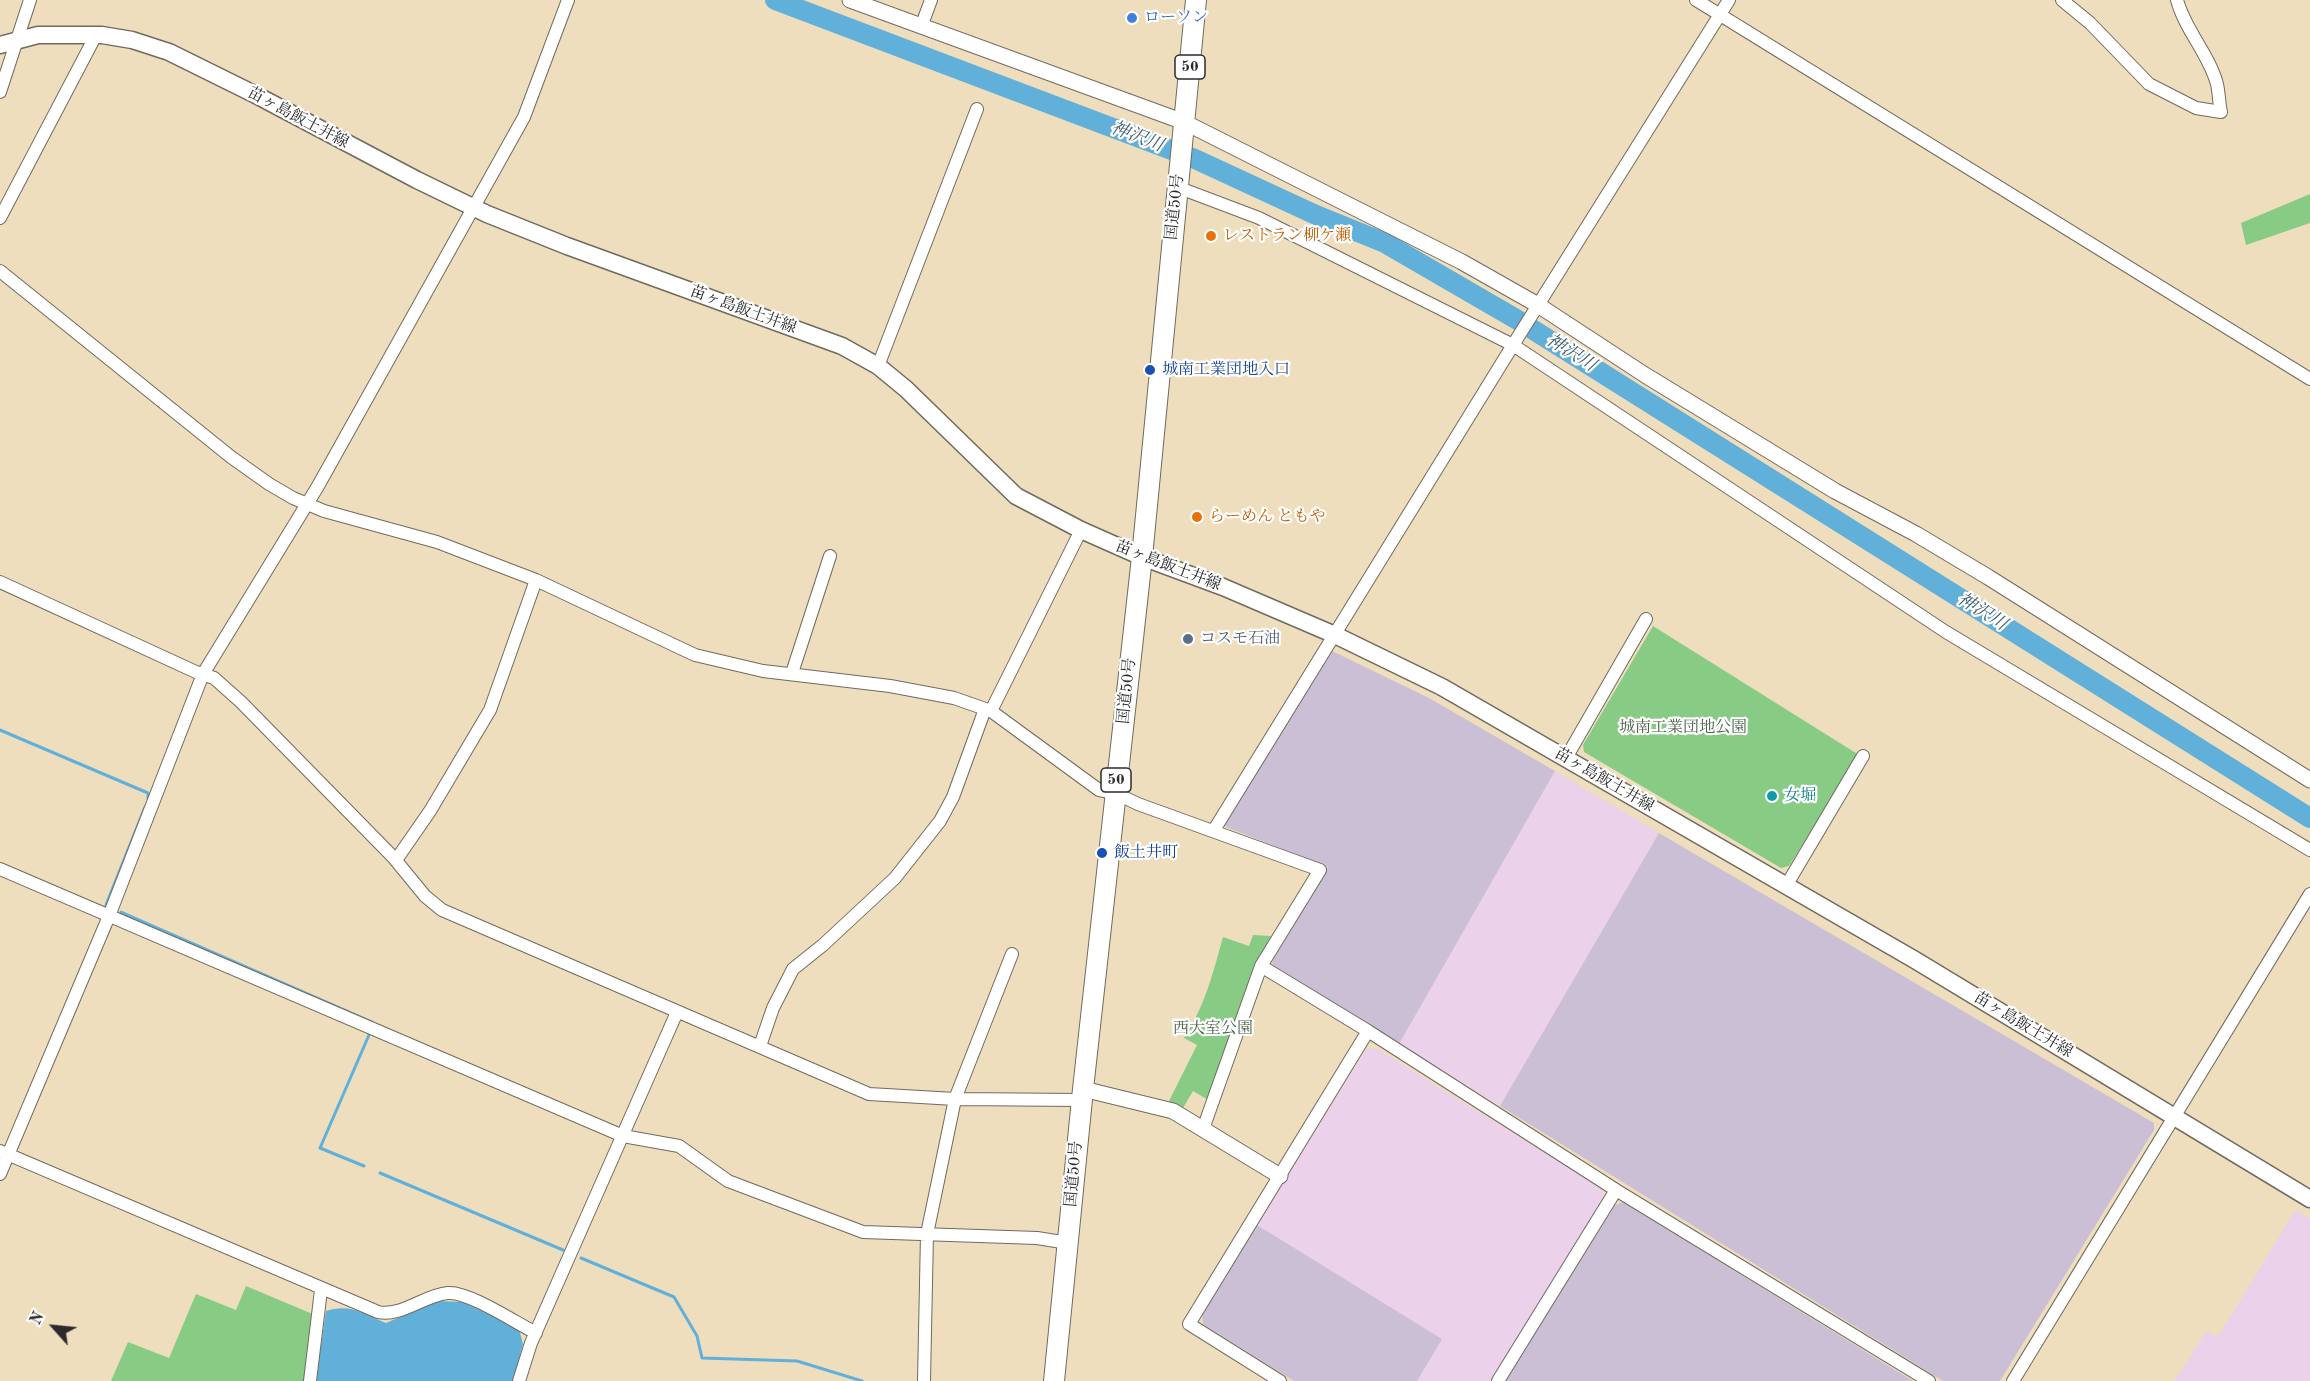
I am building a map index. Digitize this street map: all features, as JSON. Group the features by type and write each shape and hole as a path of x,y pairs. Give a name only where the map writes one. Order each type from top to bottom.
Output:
{"highway":[{"name":"国道50号","path":"1054,1381 1082,1094 1142,557 1196,0"}],"main road":[{"name":"苗ヶ島飯土井線","path":"0,45 18,38 63,33 132,40 169,52 474,207 567,246 842,346 878,366 906,389 1016,496 1081,530 1142,557 1223,587 1409,669 1915,960 2310,1199"}],"street":[{"path":"0,92 30,0"},
{"path":"0,1174 4,1152 109,916 203,674 308,504 424,292 524,117 568,0"},
{"path":"850,0 1184,128 1462,262 1835,491 1988,577 2310,780"},
{"path":"921,27 931,0"},
{"path":"1696,0 2310,379"},
{"path":"1214,831 1514,343 1729,0"},
{"path":"2062,0 2090,24 2149,84 2196,108 2221,112 2217,84 2180,13 2177,0"},
{"path":"0,218 96,35"},
{"path":"878,366 977,109"},
{"path":"1178,183 1259,218 1514,343 1946,632 2310,850"},
{"path":"0,271 231,457 269,484 308,504 324,511 436,542 536,579 695,655 764,671 890,686 954,698 988,710 1099,790 1115,793 1138,804 1320,870 1261,966 1203,1129"},
{"path":"760,1046 773,1008 793,969 823,945 895,878 940,821 953,797 969,748 1081,530"},
{"path":"792,673 830,556"},
{"path":"396,860 430,811 490,710 536,579"},
{"path":"0,582 214,678 236,696 396,860 425,896 442,910 869,1094 955,1099 1082,1094 1173,1111 1280,1176"},
{"path":"1566,758 1646,619"},
{"path":"1786,886 1863,756"},
{"path":"0,869 623,1136 679,1146 728,1181 863,1232 1037,1238 1068,1243"},
{"path":"2013,1381 2310,894"},
{"path":"924,1381 927,1233 955,1099 1012,954"},
{"path":"1261,966 1368,1031 1616,1190 1929,1381"},
{"path":"519,1381 536,1333 677,1012"},
{"path":"1280,1381 1189,1324 1368,1031"},
{"path":"4,1152 321,1290 387,1314 429,1297 464,1294 536,1333"},
{"path":"1498,1381 1616,1190"},
{"path":"310,1381 321,1290"}],"shaded area":[{"path":"1332,651 1429,698 1555,771 1399,1044 1273,965 1272,962 1328,867 1226,827 1224,823"},
{"path":"1555,771 1659,833 1500,1106 1399,1044"},
{"path":"1659,833 2154,1123 2154,1130 2000,1381 1943,1381 1500,1106"},
{"path":"1376,1048 1602,1188 1604,1196 1491,1381 1417,1381 1442,1339 1257,1225 1366,1049"},
{"path":"1623,1202 1913,1381 1505,1381 1615,1205"},
{"path":"2295,1210 2310,1219 2310,1381 2175,1381 2206,1331 2218,1337"},
{"path":"1257,1225 1442,1339 1417,1381 1294,1381 1203,1324 1202,1315"}],"green space":[{"path":"2310,194 2310,223 2246,245 2241,223"},
{"name":"城南工業団地公園","path":"1653,626 1859,755 1789,866 1781,868 1584,752 1583,745"},
{"name":"西大室公園","path":"1253,935 1271,936 1254,967 1210,1101 1193,1091 1183,1108 1169,1101 1197,1045 1184,1038 1203,1001 1223,937 1249,946"},
{"path":"246,1286 315,1315 306,1381 111,1381 128,1342 169,1358 196,1294 236,1310"}],"water":[{"path":"438,1301 463,1302 519,1329 523,1344 513,1381 316,1381 326,1311 350,1309 386,1323"}],"waterway":[{"name":"神沢川","path":"775,0 1195,159 1316,215 1385,243 1516,319 2310,818"},
{"path":"0,730 148,793 148,798"},
{"path":"106,905 145,807"},
{"path":"121,912 372,1022"},
{"path":"364,1166 320,1148 369,1035"},
{"path":"380,1173 563,1250"},
{"path":"581,1258 674,1297 697,1336 702,1358 797,1361 862,1381"}],"place":[{"name":"ローソン","path":"1132,18"},
{"name":"レストラン柳ケ瀬","path":"1211,236"},
{"name":"城南工業団地入口","path":"1150,370"},
{"name":"らーめん ともや","path":"1197,517"},
{"name":"コスモ石油","path":"1188,639"},
{"name":"女堀","path":"1772,796"},
{"name":"飯土井町","path":"1102,853"}]}
